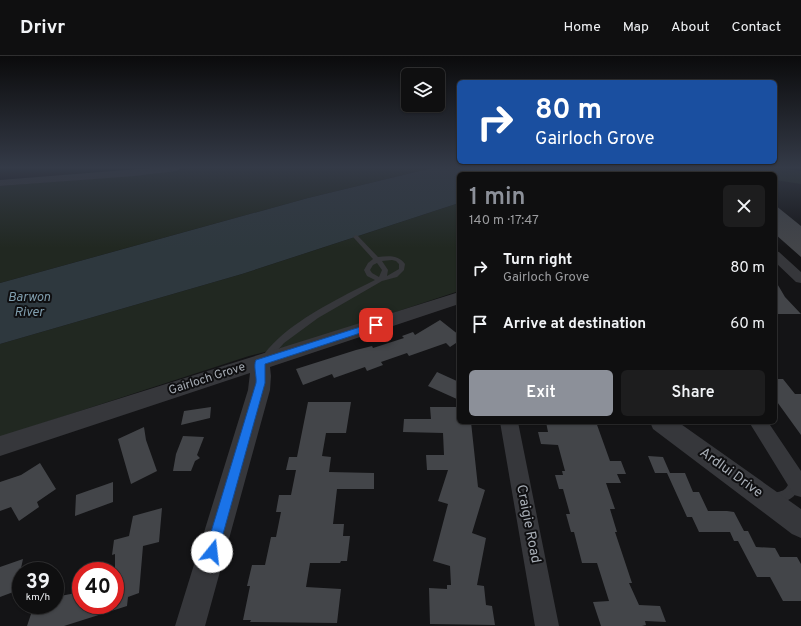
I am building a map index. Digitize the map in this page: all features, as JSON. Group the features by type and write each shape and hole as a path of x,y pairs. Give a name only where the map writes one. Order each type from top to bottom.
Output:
{"street":[{"path":"777,257 801,279"},
{"name":"Gairloch Grove","path":"0,446 457,299"},
{"path":"190,626 260,383 261,362"},
{"name":"Craigie Road","path":"509,424 547,626"},
{"name":"Ardlui Drive","path":"664,424 801,525"},
{"path":"759,424 798,483"}],"lane":[{"path":"356,237 385,270 384,275 380,279"},
{"path":"261,362 280,341 343,299 380,279 397,275 402,270 402,265 398,260 392,258 377,260 370,264 367,270 371,276 380,279"},
{"path":"765,498 778,498 789,494 798,483"}],"shaded area":[{"path":"0,195 322,195 308,198 0,283"},
{"path":"457,204 457,292 302,343 249,356 0,437 0,344 242,274"}],"water":[{"name":"Barwon River","path":"322,195 457,195 457,204 242,274 0,344 0,283"}],"building":[{"path":"777,207 801,226 801,257 777,236"},
{"path":"777,283 785,297 801,314 778,314"},
{"path":"440,320 457,333 457,342 450,347 446,343 409,356 407,353 381,362 383,365 367,371 365,367 334,378 332,374 303,385 296,369 356,350 372,346 373,348 404,338 402,336 413,332 415,335"},
{"path":"437,372 457,381 457,399 428,386"},
{"path":"777,379 783,379 795,394 801,394 801,435 777,402"},
{"path":"308,402 351,402 346,433 326,433 322,456 331,457 329,472 374,473 374,489 337,489 333,524 344,524 343,536 350,536 347,561 341,561 340,563 310,563 306,587 341,589 337,623 250,622 251,620 243,620 250,586 247,586 252,565 265,565 271,537 276,537 281,512 276,512 279,495 291,495 296,470 286,470 289,457 297,457"},
{"path":"211,407 210,418 181,425 184,411"},
{"path":"430,407 457,407 457,424 471,424 478,487 485,490 472,533 486,538 477,585 484,586 486,605 492,606 495,625 430,624 429,588 447,589 447,585 451,585 450,566 433,561 448,504 438,501 448,470 427,470 426,455 444,455 443,433 403,432 404,419 431,419"},
{"path":"546,424 597,424 610,461 621,461 626,474 617,474 621,483 606,483 615,509 610,509 617,532 615,532 632,583 629,583 639,605 660,606 666,622 645,621 646,625 642,626 601,626 593,602 609,601 597,563 582,563 574,532 571,532 566,514 570,514 563,489 559,489 555,475 563,475 562,471 565,471 558,445 541,444 538,432 548,432"},
{"path":"144,427 146,440 157,471 131,484 118,439"},
{"path":"183,436 204,437 197,455 200,458 195,461 191,471 173,471 176,454"},
{"path":"648,456 663,457 670,473 655,473"},
{"path":"40,463 56,489 37,502 39,507 19,521 11,507 0,511 0,482 21,475"},
{"path":"667,473 685,473 693,492 699,492 708,511 734,512 744,531 748,531 756,547 775,548 780,557 797,557 801,564 801,601 783,601 770,577 757,577 738,541 734,541 730,532 699,532 692,517 687,517"},
{"path":"113,482 113,502 75,516 76,495"},
{"path":"162,508 159,542 143,546 139,593 128,597 127,606 124,607 124,562 115,562 115,554 112,555 114,540 129,536 133,516"},
{"path":"23,559 22,562 14,562"},
{"path":"12,563 12,592 0,597 0,567"},
{"path":"72,594 72,614 102,614 64,626 27,626 31,614 64,614 64,595"}],"route":[{"path":"212,552 260,383 260,362 376,325"}]}
